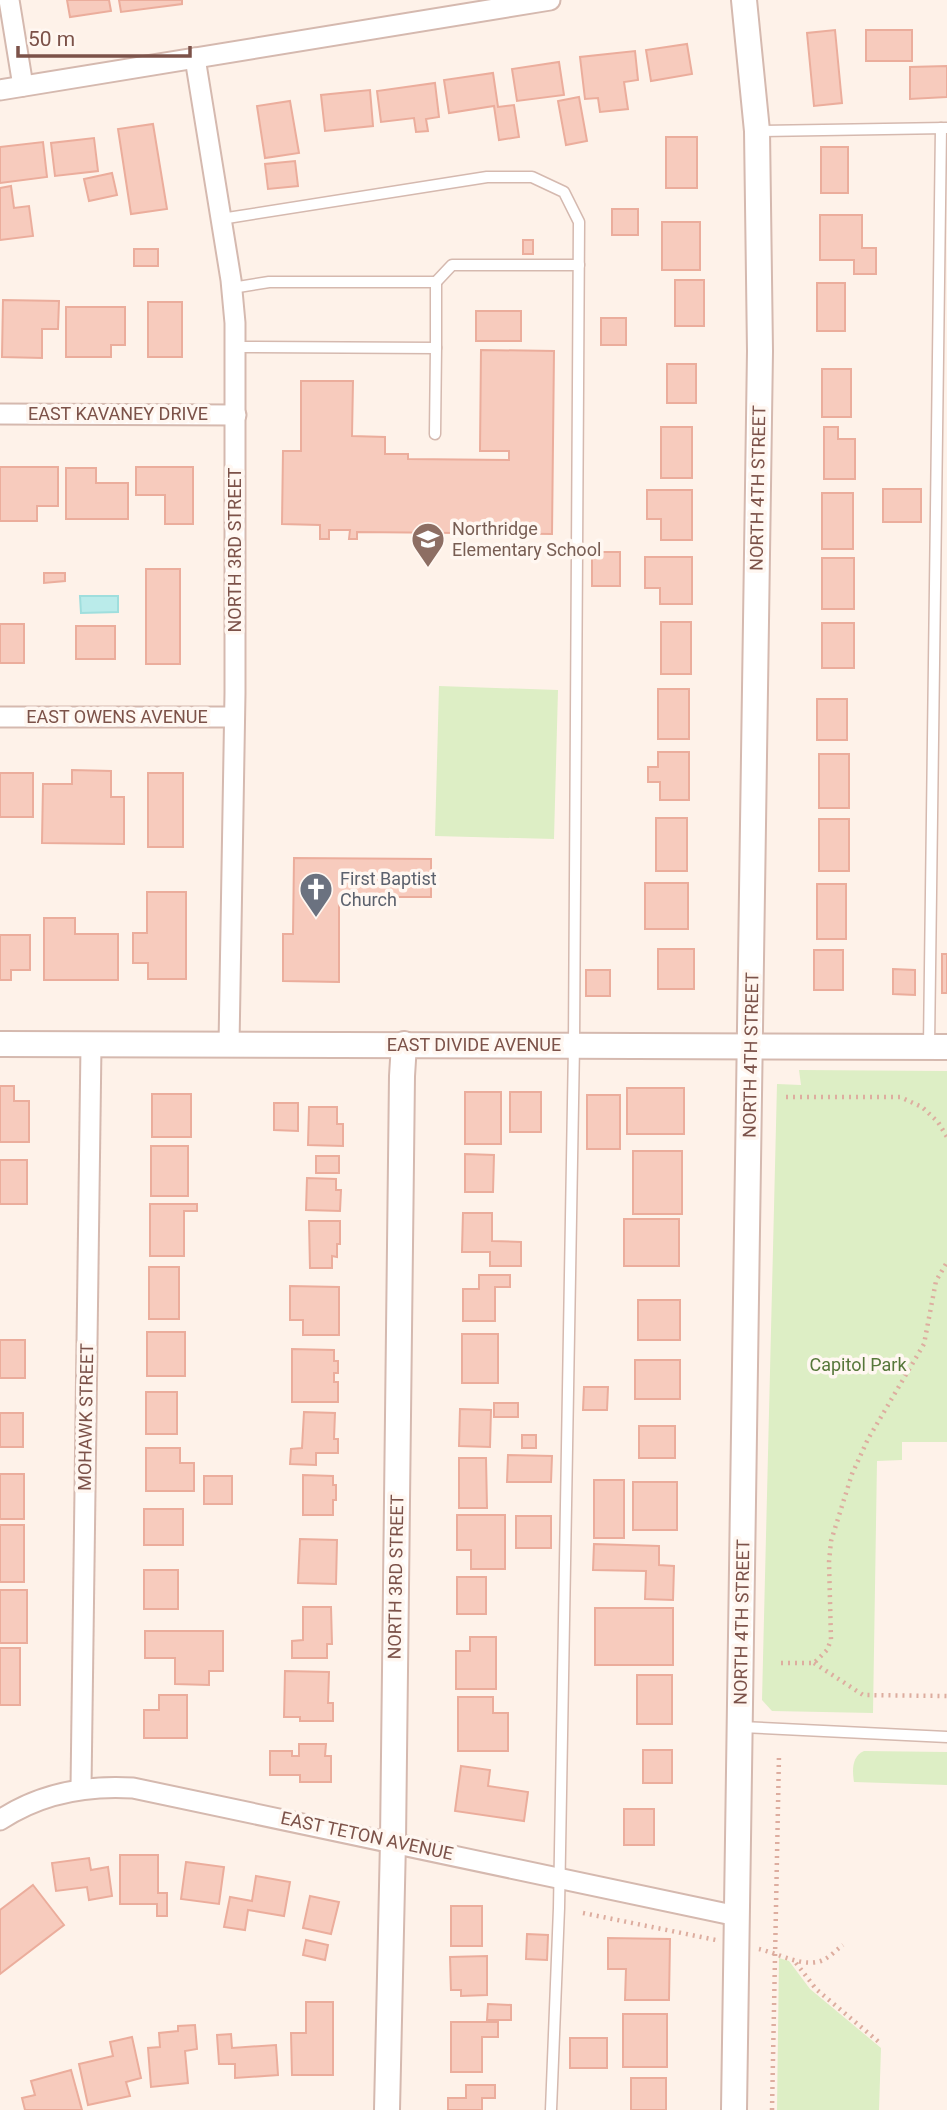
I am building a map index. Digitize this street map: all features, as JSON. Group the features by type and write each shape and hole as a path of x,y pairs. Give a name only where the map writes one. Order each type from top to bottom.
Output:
{"street":[{"path":"9,0 23,86"},
{"path":"0,90 550,0"},
{"name":"NORTH 4TH STREET","path":"734,2110 760,339 757,131 744,0"},
{"name":"NORTH 3RD STREET","path":"195,58 232,288 236,347 229,1045"},
{"name":"EAST KAVANEY DRIVE","path":"0,414 236,415"},
{"name":"EAST OWENS AVENUE","path":"0,717 234,717"},
{"name":"EAST DIVIDE AVENUE","path":"0,1044 938,1047"},
{"name":"NORTH 3RD STREET","path":"387,2110 404,1044"},
{"name":"MOHAWK STREET","path":"81,1788 91,1045"},
{"name":"EAST TETON AVENUE","path":"0,1820 36,1801 81,1788 133,1788 737,1916"}],"lane":[{"path":"757,131 944,128 938,1047"},
{"path":"221,219 487,177 533,177 564,192 579,222 574,1045 559,1878 551,2110"},
{"path":"435,434 436,282 452,265 579,265"},
{"path":"232,288 269,282 436,282"},
{"path":"236,347 436,348"},
{"path":"741,1727 947,1737"}],"path":[{"path":"786,1097 901,1097 922,1107 939,1122 947,1137"},
{"path":"814,1662 827,1650 831,1640 831,1541 848,1486 868,1439 924,1344 936,1281 947,1262"},
{"path":"781,1663 814,1662 863,1695 947,1696"},
{"path":"772,2110 779,1755"},
{"path":"796,1962 816,1989 880,2043"}],"green space":[{"path":"439,686 558,690 554,839 435,836"},
{"name":"Capitol Park","path":"799,1070 947,1071 947,1442 902,1442 902,1460 877,1461 873,1713 772,1711 762,1700 777,1084 801,1085"},
{"path":"864,1751 947,1752 947,1785 854,1782 855,1760"},
{"path":"779,1958 789,1961 810,1989 881,2048 879,2110 777,2110"}],"water":[{"path":"80,596 118,596 118,612 81,613"}],"building":[{"path":"67,0 109,0 111,11 70,17"},
{"path":"119,0 182,0 182,4 121,12"},
{"path":"835,30 842,103 814,106 807,33"},
{"path":"866,30 912,30 912,61 866,61"},
{"path":"687,44 692,74 651,81 646,50"},
{"path":"635,51 638,80 624,82 628,109 600,112 598,98 585,99 580,57"},
{"path":"559,62 564,95 517,101 512,69"},
{"path":"947,66 947,97 910,99 910,67"},
{"path":"493,73 498,107 514,105 519,137 499,140 494,106 449,113 444,80"},
{"path":"435,83 439,117 426,119 428,131 416,132 414,118 381,122 377,91"},
{"path":"370,90 373,126 325,131 321,95"},
{"path":"579,97 587,141 566,145 558,101"},
{"path":"290,101 299,153 265,158 257,106"},
{"path":"153,124 167,209 131,214 118,129"},
{"path":"666,137 697,137 697,188 666,188"},
{"path":"94,138 98,171 55,176 51,143"},
{"path":"43,142 47,177 0,183 0,147"},
{"path":"821,147 848,147 848,193 821,193"},
{"path":"295,161 298,186 268,189 265,164"},
{"path":"112,173 117,195 89,201 84,179"},
{"path":"11,186 14,208 29,206 33,236 0,240 0,188"},
{"path":"612,209 638,209 638,235 612,235"},
{"path":"820,215 862,215 862,248 876,248 876,274 854,274 854,260 820,260"},
{"path":"662,222 700,222 700,270 662,270"},
{"path":"523,240 533,240 533,254 523,254"},
{"path":"134,249 158,249 158,266 134,266"},
{"path":"675,280 704,280 704,326 675,326"},
{"path":"817,283 845,283 845,331 817,331"},
{"path":"3,300 59,301 58,329 42,329 42,358 2,357"},
{"path":"148,302 182,302 182,357 148,357"},
{"path":"66,307 125,307 125,345 111,345 111,357 66,357"},
{"path":"476,311 521,311 521,341 476,341"},
{"path":"601,318 626,318 626,345 601,345"},
{"path":"481,350 554,351 552,534 357,532 357,539 349,539 350,530 329,530 329,539 320,539 320,525 282,524 283,451 301,451 301,381 353,381 352,436 385,437 385,454 408,454 408,459 509,460 509,451 480,451"},
{"path":"667,364 696,364 696,403 667,403"},
{"path":"822,369 851,369 851,417 822,417"},
{"path":"661,427 692,427 692,478 661,478"},
{"path":"824,427 838,427 838,439 855,439 855,479 824,479"},
{"path":"0,467 58,467 58,506 37,506 37,521 0,521"},
{"path":"136,467 193,467 193,524 165,524 165,495 136,495"},
{"path":"66,468 96,468 96,483 128,483 128,519 66,519"},
{"path":"883,489 921,489 921,522 883,522"},
{"path":"647,490 692,490 692,540 661,540 661,519 647,519"},
{"path":"822,493 853,493 853,549 822,549"},
{"path":"592,552 620,552 620,586 592,586"},
{"path":"645,557 692,557 692,604 660,604 660,588 645,588"},
{"path":"822,558 854,558 854,609 822,609"},
{"path":"146,569 180,569 180,664 146,664"},
{"path":"44,573 65,573 65,581 44,583"},
{"path":"661,622 691,622 691,674 661,674"},
{"path":"822,623 854,623 854,668 822,668"},
{"path":"0,624 24,624 24,663 0,663"},
{"path":"76,626 115,626 115,659 76,659"},
{"path":"658,689 689,689 689,739 658,739"},
{"path":"817,699 847,699 847,740 817,740"},
{"path":"658,752 689,752 689,800 660,800 660,782 648,782 648,767 658,767"},
{"path":"819,754 849,754 849,808 819,808"},
{"path":"72,770 111,771 111,797 124,797 124,844 42,843 43,784 72,784"},
{"path":"0,773 33,773 33,817 0,817"},
{"path":"148,773 183,773 183,847 148,847"},
{"path":"656,818 687,818 687,871 656,871"},
{"path":"819,819 849,819 849,871 819,871"},
{"name":"First Baptist Church","path":"294,858 431,859 431,897 365,897 365,904 339,904 339,982 283,981 283,934 293,934"},
{"path":"645,883 688,883 688,929 645,929"},
{"path":"817,884 846,884 846,939 817,939"},
{"path":"147,892 186,892 186,979 148,979 148,963 133,963 133,933 147,933"},
{"path":"44,918 75,918 75,934 118,934 118,980 44,980"},
{"path":"0,935 30,935 30,970 11,970 11,980 0,980"},
{"path":"658,949 694,949 694,989 658,989"},
{"path":"814,950 843,950 843,990 814,990"},
{"path":"942,954 947,954 947,993 942,993"},
{"path":"893,969 915,970 915,995 893,994"},
{"path":"586,970 610,970 610,996 586,996"},
{"path":"0,1086 14,1086 14,1101 29,1101 29,1142 0,1142"},
{"path":"627,1088 684,1088 684,1134 627,1134"},
{"path":"465,1092 501,1092 501,1144 465,1144"},
{"path":"510,1092 541,1092 541,1132 510,1132"},
{"path":"152,1094 191,1094 191,1137 152,1137"},
{"path":"587,1095 620,1095 620,1149 587,1149"},
{"path":"274,1103 298,1103 298,1131 274,1130"},
{"path":"309,1107 337,1107 337,1124 343,1124 343,1146 308,1145"},
{"path":"151,1146 188,1146 188,1196 151,1196"},
{"path":"633,1151 682,1151 682,1214 633,1214"},
{"path":"465,1154 494,1155 493,1192 465,1192"},
{"path":"316,1156 339,1156 339,1173 316,1173"},
{"path":"0,1160 27,1160 27,1204 0,1204"},
{"path":"307,1178 336,1179 336,1190 341,1190 340,1211 306,1210"},
{"path":"150,1204 197,1204 197,1211 184,1211 184,1256 150,1256"},
{"path":"463,1213 492,1213 492,1241 521,1242 521,1266 490,1266 490,1252 462,1252"},
{"path":"624,1219 679,1219 679,1266 624,1266"},
{"path":"309,1221 340,1221 340,1244 337,1244 337,1257 332,1256 332,1268 310,1268"},
{"path":"149,1267 179,1267 179,1319 149,1319"},
{"path":"479,1275 510,1275 510,1287 495,1287 495,1321 463,1321 463,1289 479,1289"},
{"path":"290,1286 339,1287 339,1335 303,1335 303,1320 290,1320"},
{"path":"638,1300 680,1300 680,1340 638,1340"},
{"path":"147,1332 185,1332 185,1376 147,1376"},
{"path":"462,1334 498,1334 498,1383 462,1383"},
{"path":"0,1340 25,1340 25,1378 0,1378"},
{"path":"292,1349 334,1350 334,1361 338,1361 338,1373 334,1373 334,1382 338,1382 338,1402 292,1402"},
{"path":"635,1360 680,1360 680,1399 635,1399"},
{"path":"584,1387 608,1387 607,1410 583,1410"},
{"path":"146,1392 177,1392 177,1434 146,1434"},
{"path":"494,1403 518,1403 518,1417 494,1417"},
{"path":"460,1409 491,1410 490,1447 459,1446"},
{"path":"304,1412 335,1413 334,1439 338,1439 338,1453 316,1453 316,1465 290,1464 291,1449 302,1448"},
{"path":"0,1413 23,1413 23,1447 0,1447"},
{"path":"639,1426 675,1426 675,1458 639,1458"},
{"path":"522,1435 536,1435 536,1448 522,1448"},
{"path":"146,1448 180,1448 180,1463 194,1463 194,1491 146,1491"},
{"path":"508,1455 552,1456 551,1482 507,1482"},
{"path":"459,1458 486,1458 487,1508 459,1508"},
{"path":"0,1474 24,1474 24,1519 0,1519"},
{"path":"303,1475 333,1476 336,1500 333,1500 333,1515 303,1515"},
{"path":"204,1476 232,1476 232,1504 204,1504"},
{"path":"594,1480 624,1480 624,1538 594,1538"},
{"path":"633,1482 677,1482 677,1530 633,1530"},
{"path":"144,1509 183,1509 183,1545 144,1545"},
{"path":"457,1515 505,1515 505,1569 471,1569 471,1550 457,1550"},
{"path":"516,1516 551,1516 551,1548 516,1548"},
{"path":"0,1525 24,1525 24,1582 0,1582"},
{"path":"300,1539 337,1540 336,1584 298,1583"},
{"path":"594,1544 659,1546 659,1565 674,1566 673,1600 645,1599 646,1571 593,1570"},
{"path":"144,1570 178,1570 178,1609 144,1609"},
{"path":"457,1577 486,1577 486,1614 457,1614"},
{"path":"0,1590 27,1590 27,1643 0,1643"},
{"path":"303,1607 331,1607 332,1644 327,1644 327,1658 292,1658 292,1641 303,1640"},
{"path":"595,1608 673,1608 673,1665 595,1665"},
{"path":"145,1631 223,1631 223,1671 209,1671 209,1685 175,1684 175,1658 145,1658"},
{"path":"470,1637 496,1637 496,1689 456,1689 456,1651 470,1651"},
{"path":"0,1648 20,1648 20,1705 0,1705"},
{"path":"285,1671 329,1672 328,1703 333,1703 333,1721 300,1721 300,1717 284,1717"},
{"path":"637,1675 672,1675 672,1724 637,1724"},
{"path":"159,1695 187,1695 187,1738 144,1738 144,1710 159,1710"},
{"path":"458,1697 493,1697 493,1713 508,1713 508,1751 458,1751"},
{"path":"299,1744 326,1744 325,1756 331,1756 331,1782 300,1782 300,1775 270,1775 270,1751 292,1751 292,1756 299,1756"},
{"path":"643,1750 672,1750 672,1783 643,1783"},
{"path":"461,1766 490,1770 488,1786 528,1792 524,1821 455,1811"},
{"path":"624,1809 654,1809 654,1845 624,1845"},
{"path":"120,1855 158,1855 158,1893 167,1893 167,1916 157,1916 157,1904 120,1904"},
{"path":"89,1858 91,1870 108,1867 112,1896 89,1900 87,1887 56,1891 52,1863"},
{"path":"186,1862 224,1867 219,1904 181,1899"},
{"path":"256,1876 290,1882 284,1916 248,1910 245,1930 224,1927 230,1897 252,1901"},
{"path":"33,1885 64,1925 0,1974 0,1910"},
{"path":"310,1896 339,1902 331,1934 303,1928"},
{"path":"451,1906 482,1906 482,1946 451,1946"},
{"path":"527,1934 548,1935 547,1960 526,1959"},
{"path":"608,1938 670,1939 669,2000 625,2000 626,1969 608,1969"},
{"path":"306,1940 328,1945 325,1960 303,1955"},
{"path":"487,1956 487,1995 461,1996 461,1990 451,1990 450,1957"},
{"path":"306,2002 333,2002 333,2075 292,2075 291,2033 306,2033"},
{"path":"488,2004 511,2005 511,2020 487,2020"},
{"path":"623,2014 667,2014 667,2067 623,2067"},
{"path":"451,2022 498,2022 498,2037 482,2037 482,2072 451,2072"},
{"path":"195,2025 197,2049 185,2051 188,2083 151,2087 148,2048 160,2047 159,2033 178,2031 178,2026"},
{"path":"231,2034 232,2048 276,2045 278,2075 235,2078 235,2064 219,2064 217,2035"},
{"path":"132,2037 141,2078 126,2082 130,2096 88,2105 79,2064 113,2056 110,2042"},
{"path":"570,2038 607,2038 607,2068 570,2068"},
{"path":"71,2070 82,2110 25,2110 22,2098 35,2095 31,2081"},
{"path":"631,2078 666,2078 666,2110 631,2110"},
{"path":"466,2085 495,2085 495,2098 482,2098 482,2110 448,2110 448,2098 466,2098"}],"place":[{"name":"Northridge Elementary School","path":"428,569"},
{"name":"First Baptist Church","path":"316,919"}]}
